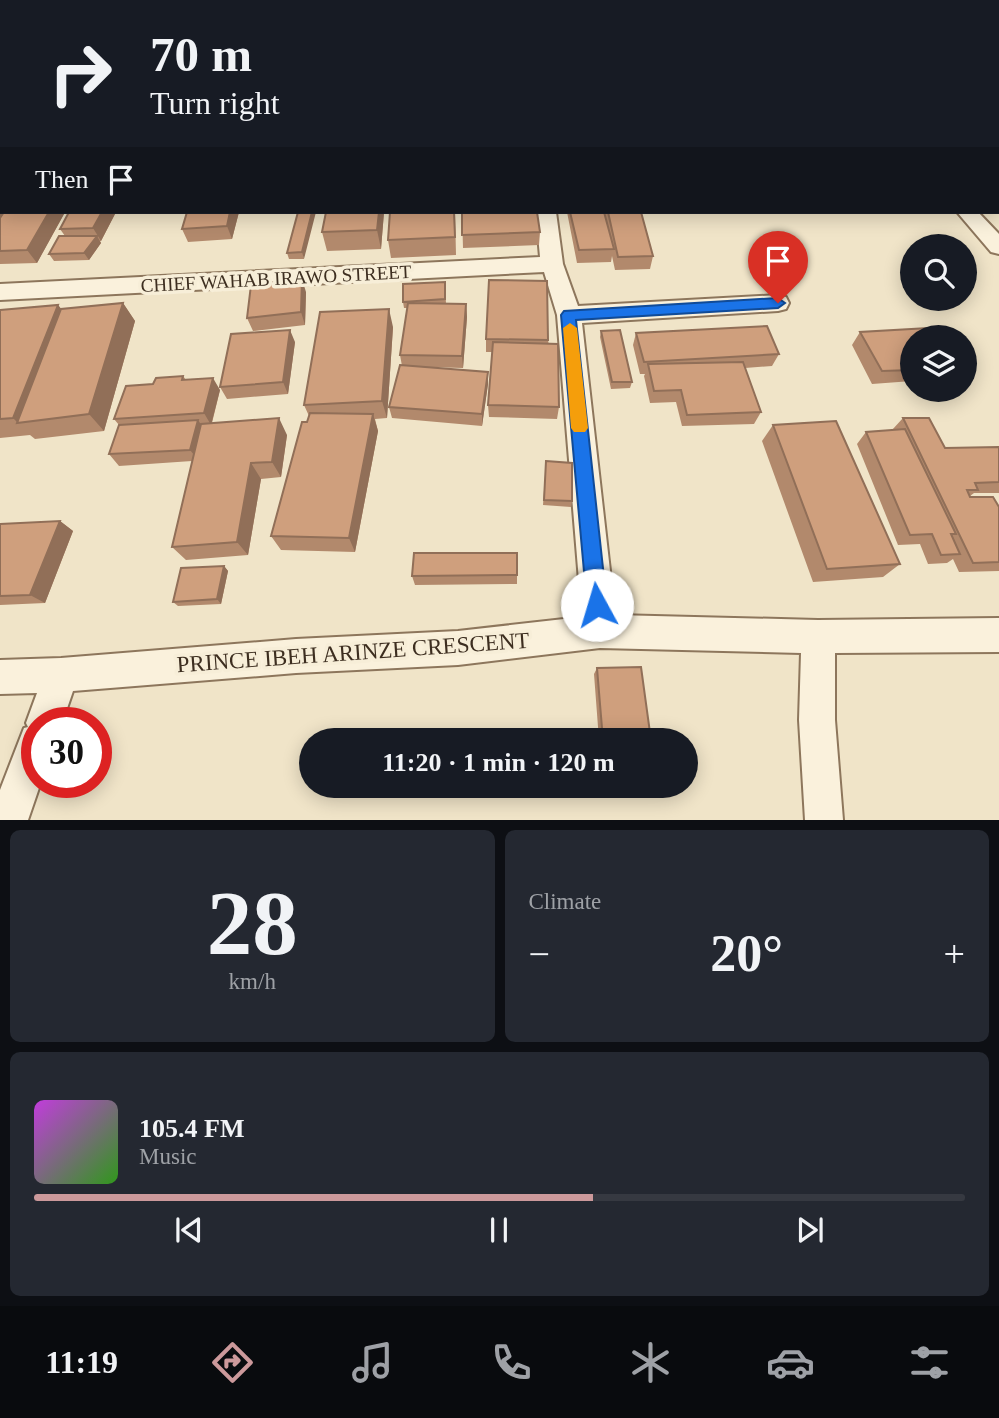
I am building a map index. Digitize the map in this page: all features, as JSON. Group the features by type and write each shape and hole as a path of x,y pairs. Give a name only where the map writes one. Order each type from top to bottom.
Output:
{"street":[{"path":"546,214 552,264 569,315 600,631"},
{"path":"969,214 999,247"},
{"name":"CHIEF WAHAB IRAWO STREET","path":"0,292 552,264"},
{"path":"569,315 778,303"},
{"name":"PRINCE IBEH ARINZE CRESCENT","path":"0,677 61,675 296,656 458,648 600,631 818,637 999,635"},
{"path":"818,637 817,720 824,820"},
{"path":"50,707 61,675"},
{"path":"8,820 21,785"}],"building":[{"path":"3,214 48,214 27,250 0,251 0,218"},
{"path":"68,214 101,214 93,228 60,229"},
{"path":"186,214 230,214 227,226 182,229"},
{"path":"297,214 312,214 302,252 287,253"},
{"path":"326,214 379,214 377,230 322,232"},
{"path":"390,214 454,214 455,237 388,240"},
{"path":"462,214 537,214 540,232 462,235"},
{"path":"570,214 605,214 614,249 579,250"},
{"path":"608,214 642,214 653,256 618,257"},
{"path":"59,236 97,236 84,253 49,254"},
{"path":"302,279 301,312 247,318 251,285"},
{"path":"489,280 547,281 548,340 486,339"},
{"path":"445,282 445,299 403,302 403,284"},
{"path":"123,303 89,414 17,423 61,309"},
{"path":"408,303 466,304 462,356 400,355"},
{"path":"58,305 13,418 0,419 0,310"},
{"path":"389,309 382,401 304,405 320,312"},
{"path":"767,326 779,354 644,362 636,333"},
{"path":"290,330 283,382 220,387 231,334"},
{"path":"620,330 632,382 612,382 601,331"},
{"path":"900,330 900,370 882,371 860,332"},
{"path":"493,342 558,344 559,407 488,405"},
{"path":"743,362 761,412 687,415 681,390 654,391 648,364"},
{"path":"400,365 488,372 482,414 389,407"},
{"path":"183,376 182,380 213,378 204,413 114,419 126,386 153,384 156,378"},
{"path":"310,413 373,414 349,538 271,536 302,422 307,422"},
{"path":"279,418 272,462 251,463 237,542 172,547 201,424"},
{"path":"903,418 929,418 945,448 999,447 999,482 975,483 978,490 967,490 970,497 993,497 999,507 999,562 973,563"},
{"path":"198,420 190,450 109,454 119,425"},
{"path":"836,421 900,564 827,569 773,425"},
{"path":"905,429 956,534 951,534 960,554 941,555 932,534 910,535 866,432"},
{"path":"546,461 572,463 572,501 544,500"},
{"path":"60,521 30,595 0,596 0,524"},
{"path":"414,553 517,553 517,575 412,576"},
{"path":"224,566 217,599 173,602 181,568"},
{"path":"641,667 649,728 602,728 597,668"}],"slow traffic":[{"path":"570,328 580,428"}],"route":[{"path":"597,605 569,315 778,303"}]}
